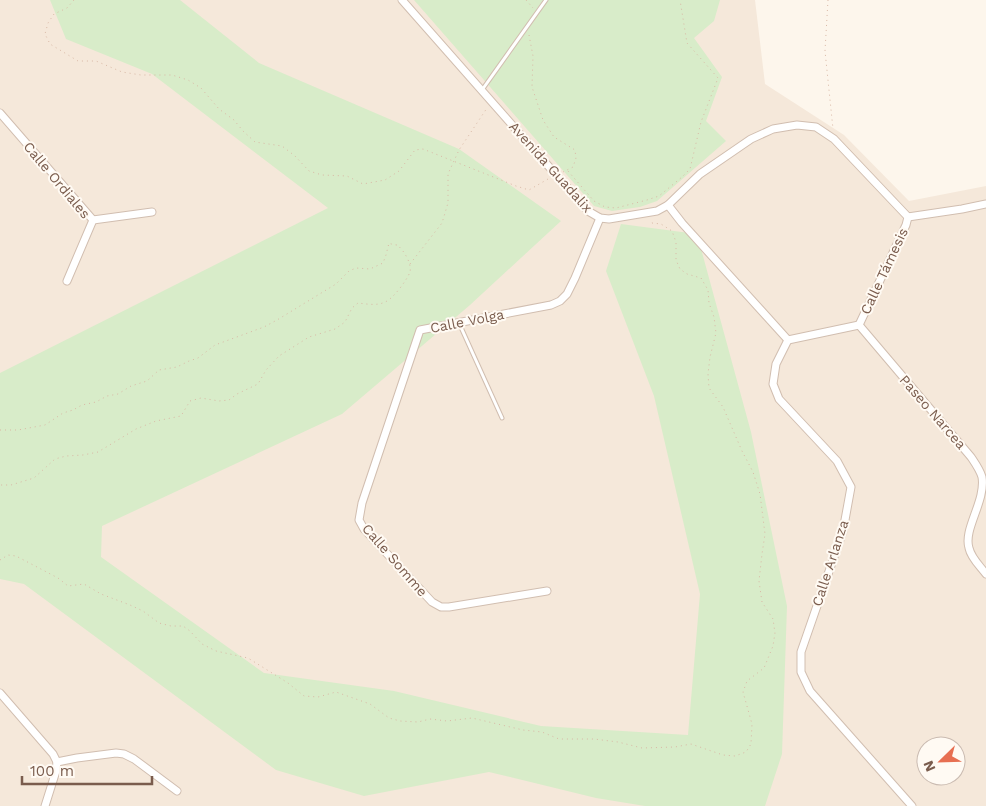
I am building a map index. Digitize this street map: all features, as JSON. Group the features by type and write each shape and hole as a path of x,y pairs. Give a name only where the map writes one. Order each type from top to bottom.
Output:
{"street":[{"name":"Avenida Guadalix","path":"402,0 588,211 600,218 609,220 657,211 668,205 700,174 751,139 773,129 797,125 816,127 834,139 908,217"},
{"name":"Calle Ordiales","path":"0,113 93,220 67,281"},
{"path":"908,217 986,204"},
{"path":"668,205 788,340 858,325"},
{"path":"93,220 152,212"},
{"name":"Calle Támesis","path":"858,325 906,225 908,217"},
{"name":"Calle Volga","path":"359,520 362,503 420,330 551,305 560,301 567,294 575,278 600,218"},
{"name":"Paseo Narcea","path":"858,325 971,456 982,476 984,491 970,533 968,547 986,574"},
{"name":"Calle Arlanza","path":"788,340 776,364 773,384 779,399 837,461 851,487 843,531 801,652 800,672 810,691 912,806"},
{"name":"Calle Somme","path":"359,520 364,529 432,602 441,607 547,591"},
{"path":"0,693 53,754 57,762 45,806"},
{"path":"57,762 116,753 124,754 134,759 177,792"}],"lane":[{"path":"482,90 546,0"},
{"path":"459,323 502,418"}],"path":[{"path":"74,0 67,8 54,14 48,23 45,34 50,44 78,60 96,61 122,72 141,75 172,75 188,80 201,88 219,109 234,120 256,142 282,146 309,171 347,176 363,184 385,180 399,171 415,150 424,150 529,190 573,167 576,158 575,150 554,137 543,120 532,87 533,56 527,27"},
{"path":"526,0 537,12"},
{"path":"568,170 594,201 605,207 616,208 659,196 690,169 701,122 718,78 687,43 680,0"},
{"path":"828,0 826,51 834,139"},
{"path":"410,264 442,223 448,202 448,174 459,150 492,102"},
{"path":"0,430 18,430 45,425 82,405 118,394 131,386 147,381 159,370 177,367 198,358 216,345 264,327 336,284 349,271 356,268 370,269 382,263 389,244 396,245 405,254 410,264 410,273 398,291 387,302 379,304 358,303 352,308 345,322 335,329 309,337 279,356 266,370 258,384 229,400 219,401 201,398 190,401 181,416 156,421 136,429 98,452 55,459 34,478 12,485 0,485"}],"shaded area":[{"path":"0,0 755,0 765,84 844,135 909,201 986,186 986,806 0,806"}],"green space":[{"path":"50,0 180,0 259,63 459,149 561,221 470,305 342,414 102,526 101,557 264,673 394,691 541,726 688,735 700,594 654,396 606,271 621,224 697,234 751,432 787,606 782,754 765,806 645,806 596,798 489,772 364,796 276,770 24,584 0,579 0,373 328,208 152,74 66,39"},
{"path":"414,0 720,0 714,21 694,38 722,77 706,121 726,141 657,201 640,207 612,211 594,206"}]}
